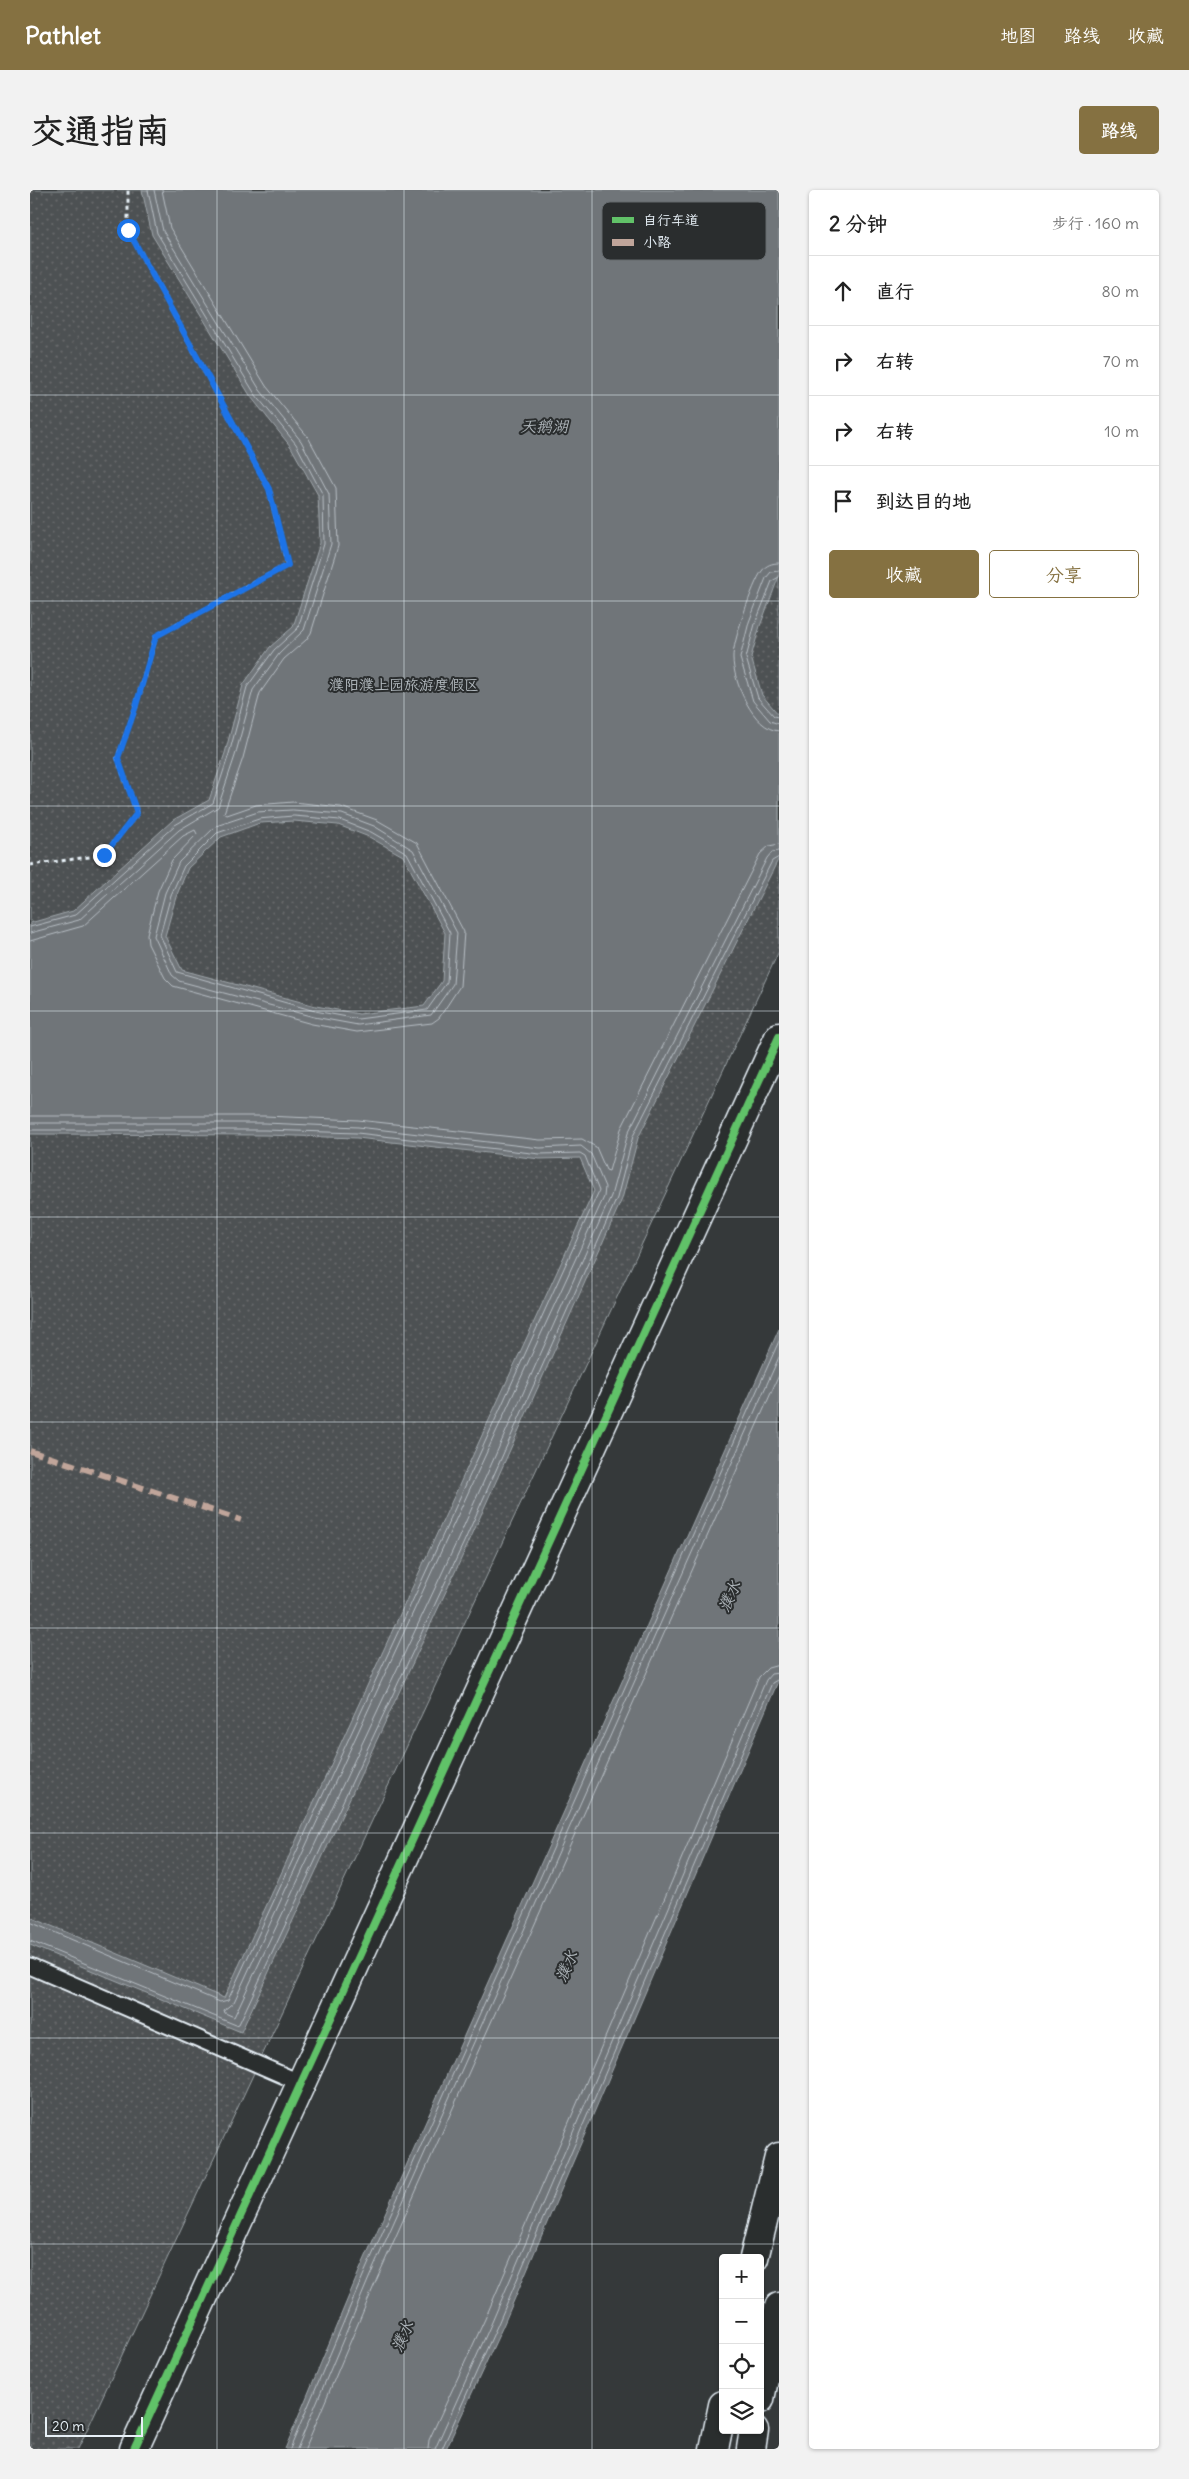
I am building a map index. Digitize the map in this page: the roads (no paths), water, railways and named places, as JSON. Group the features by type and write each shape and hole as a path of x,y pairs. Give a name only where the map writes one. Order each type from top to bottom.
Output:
{"main road":[{"path":"134,2449 779,1037"},
{"path":"755,2254 779,2157"},
{"path":"762,2389 779,2307"},
{"path":"714,2449 719,2425"},
{"path":"750,2449 753,2434"}],"lane":[{"path":"30,1966 301,2083"}],"water":[{"name":"天鹅湖","path":"142,190 779,190 779,576 760,626 751,657 762,695 779,715 779,858 638,1138 622,1199 468,1544 241,2032 30,1945 30,1917 224,1998 594,1191 580,1158 540,1159 357,1138 265,1135 30,1134 30,923 73,911 173,820 209,800 225,753 243,685 270,647 293,627 320,543 318,495 291,447 251,397 152,235","holes":["294,821 338,825 369,837 403,856 445,933 442,981 424,1006 359,1014 316,1006 182,970 165,936 176,897 188,868 221,837 260,823"]},
{"name":"濮水","path":"779,1329 779,1679 503,2326 446,2449 285,2449 358,2274"}],"park label":[{"name":"濮阳濮上园旅游度假区","path":"404,685"}]}
